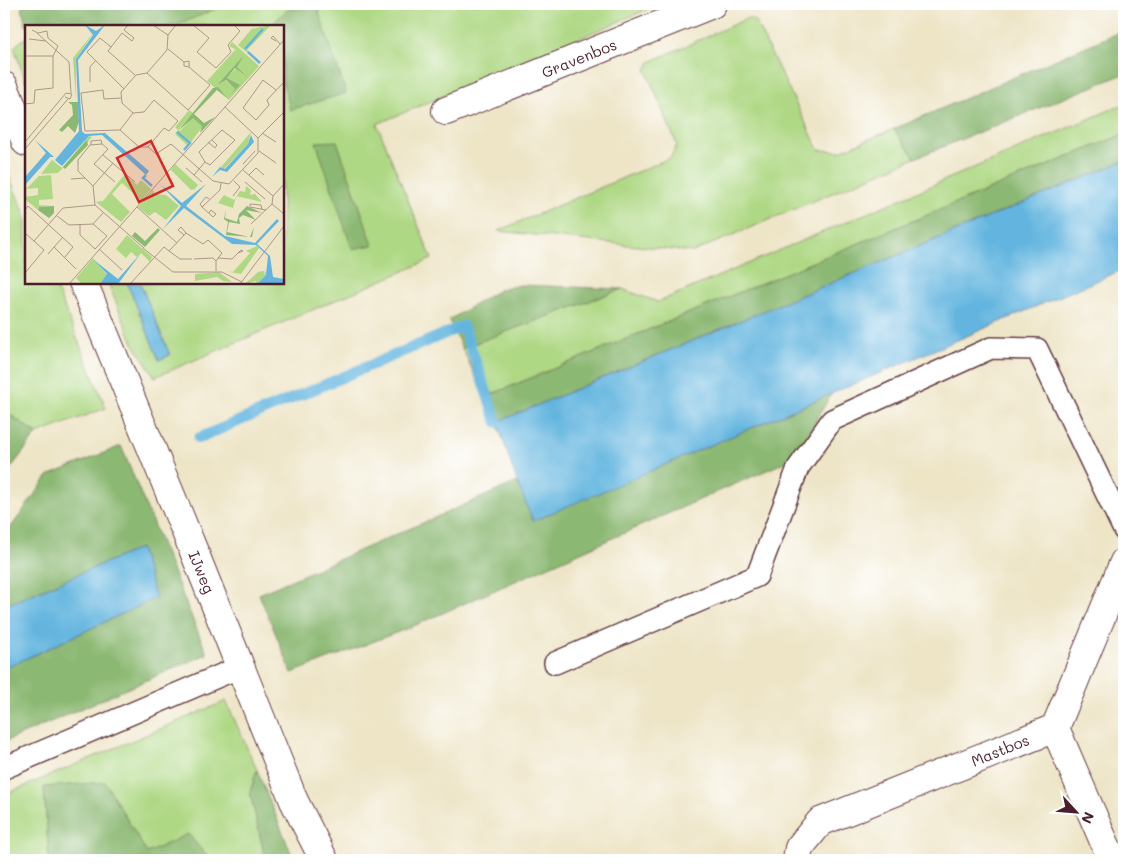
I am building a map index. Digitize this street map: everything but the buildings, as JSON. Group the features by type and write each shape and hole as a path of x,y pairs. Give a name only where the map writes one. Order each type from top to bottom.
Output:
{"street":[{"name":"Gravenbos","path":"446,111 712,4"},
{"path":"4,86 25,139"},
{"name":"IJweg","path":"84,284 196,554 294,801 324,860"},
{"path":"1112,860 1055,728 1124,562"},
{"name":"Mastbos","path":"797,860 799,848 820,822 1055,728"}],"lane":[{"path":"555,662 757,576 798,468 832,420 991,348 1037,349 1124,530"},
{"path":"4,768 240,667"}],"green space":[{"path":"21,4 227,4 177,25 26,25"},
{"path":"223,4 660,4 377,124 432,259 155,377 133,343 108,284 127,284 159,360 170,355 140,284 284,284 284,25 174,25"},
{"path":"316,4 346,93 290,110 284,85 284,25 271,25 287,10"},
{"path":"748,18 755,21 819,150 840,151 894,129 915,158 693,252 498,231 670,158 677,145 646,70 650,62"},
{"path":"1124,30 1124,74 915,158 894,129"},
{"path":"25,38 25,80 14,47"},
{"path":"1124,104 1124,134 485,397 462,348 622,289 658,302"},
{"path":"1124,134 1124,161 497,422 485,397"},
{"path":"337,141 373,245 352,249 316,142"},
{"path":"4,164 25,215 25,284 54,284 106,408 37,434 4,410"},
{"path":"520,285 622,289 462,348 449,320 499,290"},
{"path":"831,394 807,437 792,459 411,627 292,673 259,594 517,482 534,520"},
{"path":"4,410 37,434 4,477"},
{"path":"121,446 207,654 4,742 4,669 156,598 140,548 4,606 4,537 48,476"},
{"path":"226,701 257,770 250,792 265,858 210,860 188,834 147,854 44,788 49,860 4,860 4,795"},
{"path":"257,770 294,860 250,860 265,857 250,792"},
{"path":"105,782 147,853 188,834 210,860 49,860 44,787"}],"water":[{"path":"1124,161 1124,269 533,521 517,482 497,422"},
{"path":"127,284 140,284 170,355 159,360"},
{"path":"140,548 156,598 4,669 4,606"}],"waterway":[{"path":"199,438 463,326 497,422"}]}
